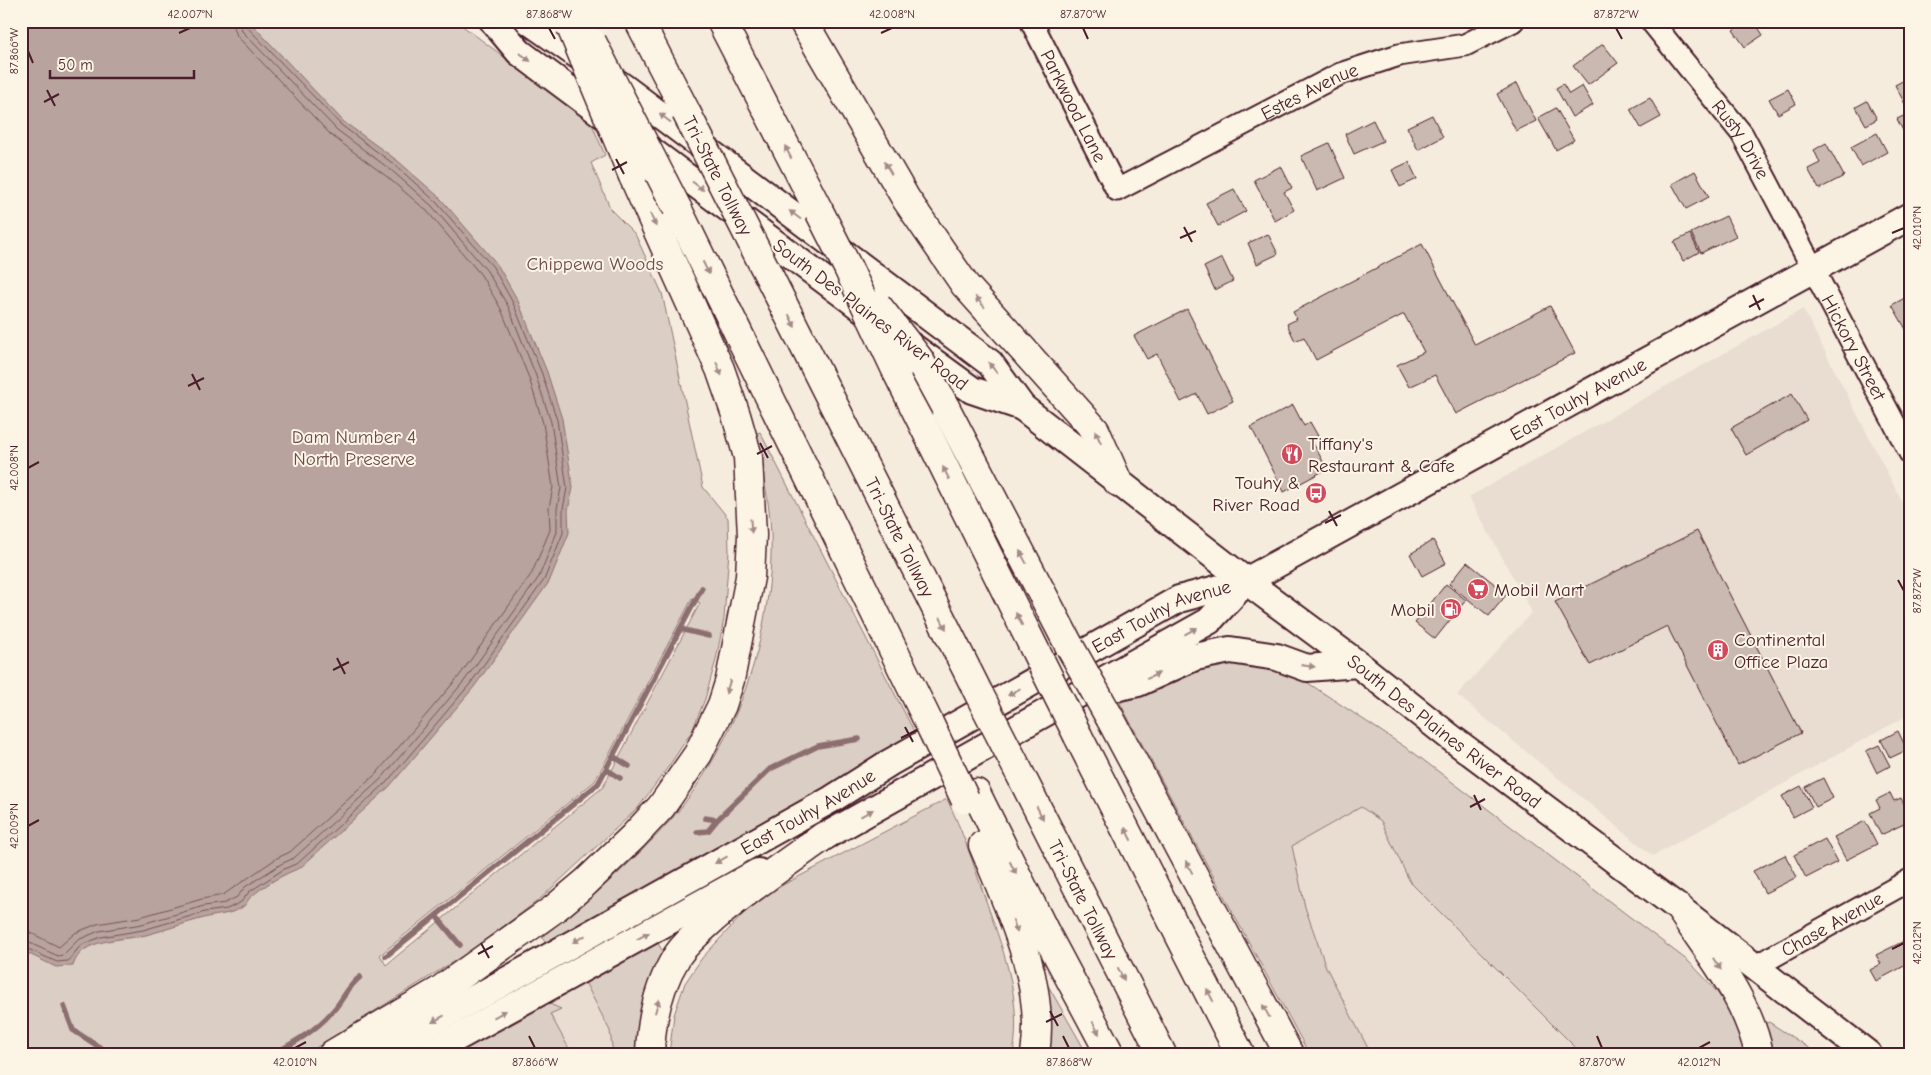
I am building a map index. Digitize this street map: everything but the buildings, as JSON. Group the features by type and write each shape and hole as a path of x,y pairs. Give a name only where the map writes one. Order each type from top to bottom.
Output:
{"highway":[{"name":"Tri-State Tollway","path":"639,21 1162,1054"},
{"path":"721,21 848,268 896,372 1240,1054"},
{"path":"804,21 906,200 965,285 1095,430 1118,482"},
{"path":"333,1054 439,991 554,910 633,838 661,807 698,754 722,705 730,680 750,576 752,535 748,458 720,369 633,176 579,28"},
{"path":"579,28 676,208 783,421 837,509 934,721 971,796 1110,1054"},
{"path":"848,268 919,359 1070,646 1289,1054"},
{"path":"971,796 1028,967 1035,995 1038,1024 1035,1054"},
{"path":"650,1054 653,1020 668,974 678,954 699,931 742,894 824,836"},
{"path":"1680,909 1740,1001 1756,1038 1759,1054"}],"main road":[{"name":"South Des Plaines River Road","path":"493,21 519,52 972,390 1022,407"},
{"name":"South Des Plaines River Road","path":"530,21 624,87 990,363 1022,407 1358,664 1450,737 1680,909 1868,1054"},
{"name":"East Touhy Avenue","path":"376,1054 832,799 889,763 1179,599 1246,580 1910,216"},
{"name":"East Touhy Avenue","path":"427,1054 824,836 1208,621 1246,580"},
{"path":"1072,698 1138,683 1195,657 1230,650 1277,656 1307,668 1358,664"}],"street":[{"name":"Parkwood Lane","path":"1031,21 1117,190"},
{"name":"Estes Avenue","path":"1117,190 1340,74 1399,55 1465,45 1512,21"},
{"name":"Rusty Drive","path":"1651,21 1742,134 1814,269"},
{"name":"Hickory Street","path":"1814,269 1910,453"},
{"name":"Chase Avenue","path":"1754,967 1910,880"}],"shaded area":[{"path":"1803,309 1910,517 1910,714 1653,856 1457,695 1532,612 1469,497"},
{"path":"1241,687 1714,1054 1343,1054"},
{"path":"584,980 610,1031 613,1054 572,1054 543,1001"}],"green space":[{"name":"Dam Number 4 North Preserve","path":"21,21 456,21 591,122 605,155 591,163 611,210 635,234 662,293 703,487 728,518 729,551 724,619 716,660 705,699 692,731 638,808 540,899 472,950 306,1054 21,1054","holes":["692,599 700,603 603,787 386,965 380,955 595,781"]},
{"path":"760,432 916,735 832,787 546,944 542,937 608,883 668,823 692,793 713,760 731,725 746,688 757,650 766,611 770,572 771,534 769,509 755,434"},
{"path":"1245,662 1275,667 1299,677 1414,753 1688,961 1717,992 1733,1015 1745,1040 1749,1054 1582,1054 1410,882 1381,821 1361,807 1292,846 1305,907 1326,967 1371,1054 1309,1054 1120,703 1156,683 1214,664"},
{"path":"947,799 958,822 1004,953 1013,993 1015,1013 1013,1054 669,1054 674,1015 685,983 702,958 758,898"},
{"path":"656,940 665,955 638,1054 613,1054 610,1031 584,980"},
{"path":"1046,982 1087,1054 1047,1054"},
{"path":"543,1001 561,1009 550,1014 572,1054 447,1054"},
{"path":"1769,1022 1818,1054 1768,1054 1761,1025"}],"water":[{"name":"Dam Number 4 North Preserve","path":"21,21 249,21 344,122 398,161 440,198 497,264 518,301 547,372 562,419 573,488 568,510 569,533 549,582 474,687 389,787 300,868 262,888 239,909 146,935 93,945 77,957 73,966 56,967 21,950"}],"waterway":[{"path":"386,956 598,784 702,588"},
{"path":"680,629 709,636"},
{"path":"705,818 717,820 770,769 818,746 859,739"},
{"path":"613,756 629,766"},
{"path":"606,769 620,778"},
{"path":"697,832 708,831 717,820"},
{"path":"437,917 460,945"},
{"path":"274,1054 311,1031 325,1019 360,977"},
{"path":"64,1006 73,1030 110,1054"}],"place":[{"name":"Tiffany's Restaurant & Cafe","path":"1292,454"},
{"name":"Touhy & River Road","path":"1316,493"},
{"name":"Mobil Mart","path":"1478,589"},
{"name":"Mobil","path":"1451,609"},
{"name":"Continental Office Plaza","path":"1718,650"}],"park label":[{"name":"Chippewa Woods","path":"595,263"}]}
